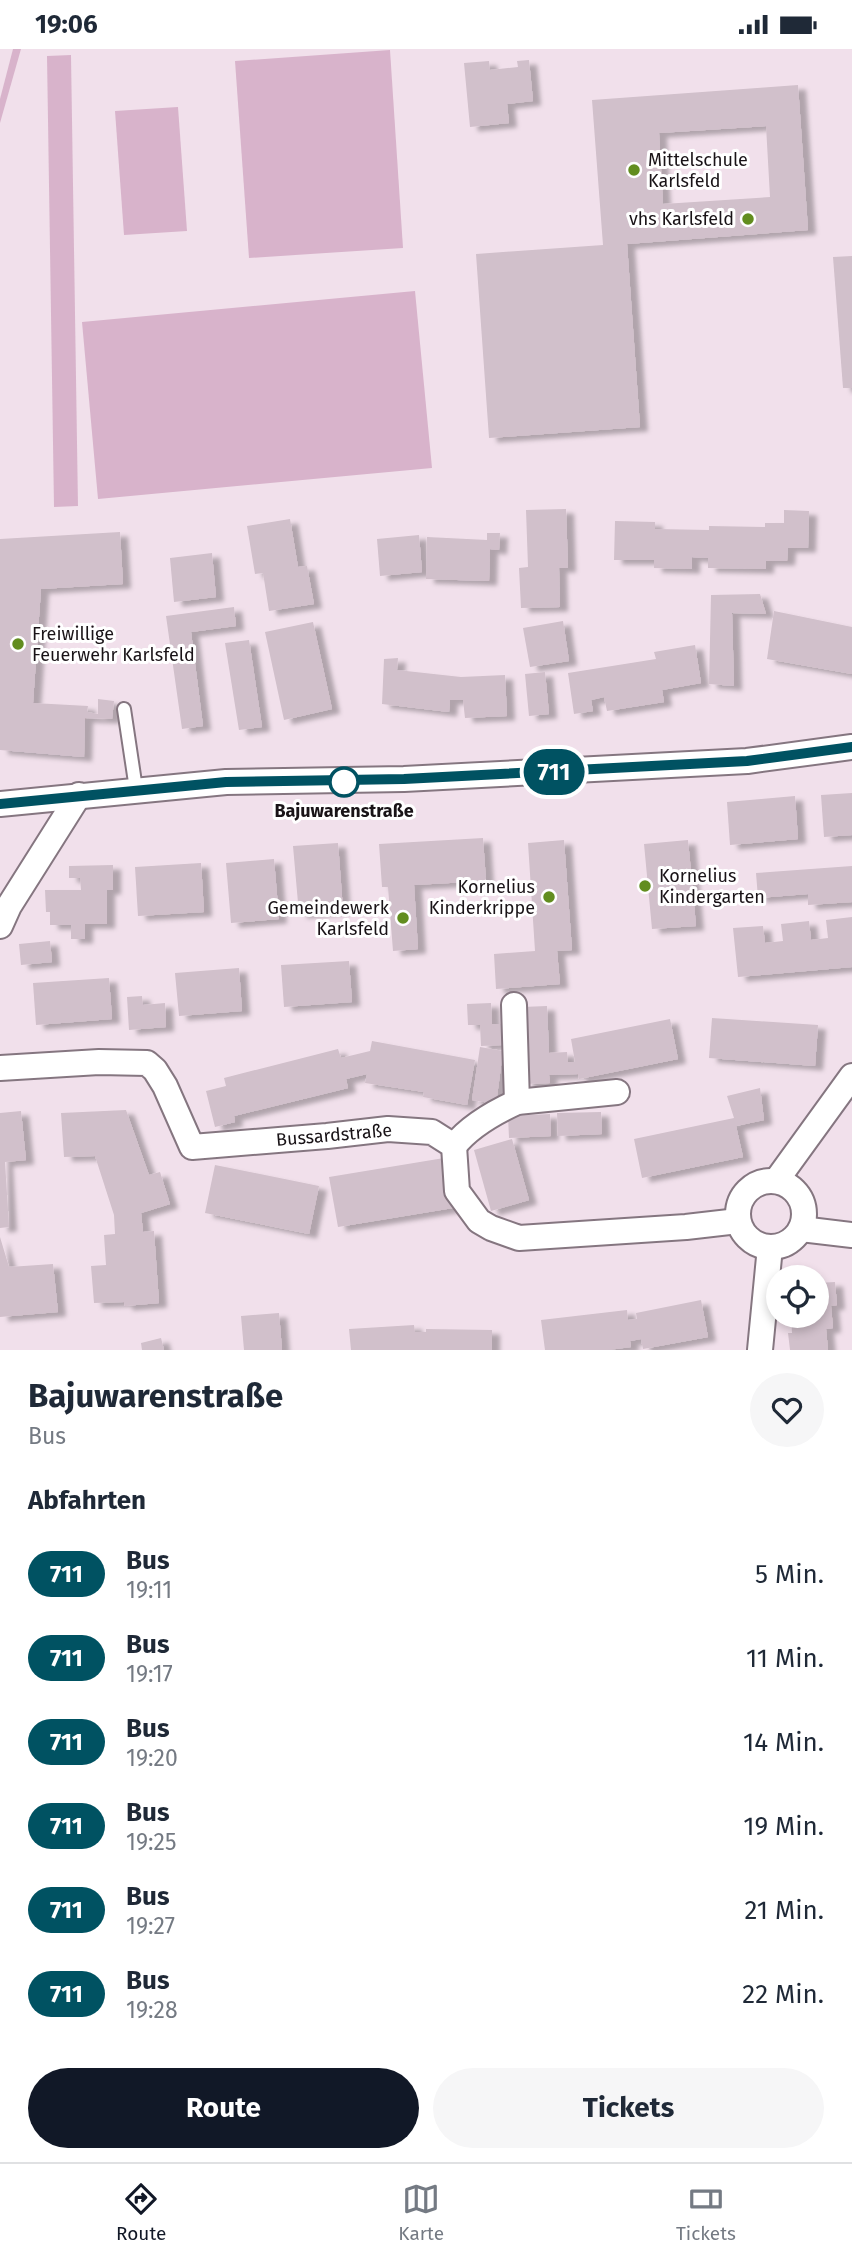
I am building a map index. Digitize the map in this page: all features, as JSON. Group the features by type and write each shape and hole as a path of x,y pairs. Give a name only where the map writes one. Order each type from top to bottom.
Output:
{"street":[{"path":"0,804 226,782 404,779 734,761 852,747"},
{"path":"0,926 9,906 79,795"},
{"path":"514,1005 517,1103"},
{"name":"Bussardstraße","path":"0,1068 99,1062 147,1063 155,1070 165,1087 192,1147 388,1129 432,1132 454,1146"},
{"path":"776,1181 852,1076"},
{"path":"617,1092 517,1103 472,1130 454,1146 457,1191 479,1221 512,1236 537,1238 738,1221"},
{"path":"776,1181 794,1190 800,1198 804,1208 801,1229 789,1243 770,1247 755,1244 738,1221 738,1210 746,1192 755,1185 776,1181"},
{"path":"801,1229 852,1235"},
{"path":"760,1350 770,1247"}],"lane":[{"path":"124,709 136,789"}],"shaded area":[{"path":"13,49 21,49 0,123 0,99"},
{"path":"390,50 403,248 249,258 235,61"},
{"path":"71,55 78,506 54,507 47,56"},
{"path":"178,107 187,231 124,235 115,111"},
{"path":"415,291 432,468 98,499 82,322"}],"building":[{"path":"529,60 533,101 507,104 509,123 470,127 464,63 489,61 490,70 518,67 517,61"},
{"path":"798,85 808,230 627,244 640,427 489,438 476,254 603,245 592,100","holes":["766,126 770,197 663,204 659,133"]},
{"path":"852,256 852,388 843,388 833,257"},
{"path":"566,509 568,568 559,568 560,607 521,608 519,568 528,567 526,510"},
{"path":"784,510 809,511 808,548 788,548 787,561 766,561 766,569 708,568 708,558 692,557 692,569 654,568 654,560 614,560 615,521 655,522 655,529 765,527 765,523 784,523"},
{"path":"290,519 298,567 307,566 314,604 269,611 263,573 255,574 247,526"},
{"name":"Freiwillige Feuerwehr Karlsfeld","path":"120,532 123,584 41,589 33,703 88,706 87,712 98,714 98,699 114,701 112,719 85,718 84,757 0,750 0,539"},
{"path":"487,533 500,533 499,550 490,549 489,581 426,579 427,537 487,540"},
{"path":"419,535 422,572 380,576 377,539"},
{"path":"212,553 216,597 174,602 170,558"},
{"path":"760,594 766,614 732,613 734,686 709,684 711,595"},
{"path":"234,607 236,626 191,632 203,726 182,729 166,616"},
{"path":"774,611 852,627 852,674 767,659"},
{"path":"563,621 569,661 530,667 523,628"},
{"path":"313,622 332,709 284,720 265,632"},
{"path":"249,640 262,727 239,730 225,643"},
{"path":"695,645 701,683 662,690 664,702 607,711 604,697 591,700 593,711 574,714 568,673 656,659 654,652"},
{"path":"398,658 397,670 461,677 505,675 507,716 465,718 463,700 450,700 449,712 382,704 384,659"},
{"path":"545,672 549,714 529,716 525,674"},
{"path":"852,793 852,835 824,837 821,795"},
{"path":"795,796 798,839 730,845 727,802"},
{"name":"Gemeindewerk Karlsfeld","path":"483,838 486,881 414,885 418,949 393,951 388,887 382,887 379,844"},
{"name":"Kornelius Kinderkrippe","path":"564,840 572,950 557,951 560,984 496,989 494,954 535,951 528,843"},
{"path":"688,840 696,926 652,929 644,844"},
{"path":"338,843 343,910 299,914 293,846"},
{"path":"274,859 279,919 231,923 226,863"},
{"path":"201,863 204,912 138,916 135,867"},
{"path":"113,865 113,890 107,890 107,924 85,924 85,939 71,939 71,925 50,925 50,912 46,912 45,890 81,890 80,878 69,878 69,866"},
{"path":"852,866 852,902 808,905 808,894 758,898 756,873"},
{"path":"852,917 852,967 738,977 733,928 763,926 765,943 783,941 781,924 809,921 811,940 828,938 826,920"},
{"path":"50,941 52,962 21,965 19,944"},
{"path":"349,961 352,1002 284,1007 281,965"},
{"path":"239,968 242,1011 179,1016 175,973"},
{"path":"109,978 112,1019 36,1025 33,983"},
{"path":"142,996 143,1005 165,1003 166,1027 129,1030 127,997"},
{"path":"491,1003 492,1024 501,1024 502,1045 481,1046 480,1025 468,1025 467,1004"},
{"path":"547,1006 549,1053 567,1052 568,1062 575,1062 571,1039 670,1019 678,1059 579,1079 578,1074 549,1075 550,1083 525,1084 522,1007"},
{"path":"712,1018 818,1025 815,1066 709,1058"},
{"path":"372,1041 475,1060 467,1105 423,1097 424,1092 365,1083 367,1074 346,1079 348,1088 234,1116 235,1122 215,1127 206,1091 226,1086 224,1078 338,1049 341,1058 370,1051"},
{"path":"480,1047 503,1051 496,1104 472,1100"},
{"path":"760,1088 764,1120 736,1126 743,1157 642,1178 634,1139 734,1118 727,1096"},
{"path":"126,1110 149,1175 160,1172 170,1204 141,1213 143,1232 154,1231 159,1303 125,1306 124,1302 94,1303 91,1266 106,1265 104,1235 115,1234 114,1215 95,1156 64,1157 61,1113"},
{"path":"21,1111 26,1160 5,1162 9,1227 0,1228 0,1113"},
{"path":"601,1112 602,1134 558,1136 557,1113"},
{"path":"550,1114 551,1136 509,1138 508,1116"},
{"path":"512,1139 529,1200 491,1211 474,1150"},
{"path":"444,1158 453,1208 338,1227 329,1177"},
{"path":"215,1165 319,1186 309,1234 205,1213"},
{"path":"0,1237 9,1267 53,1264 58,1312 0,1317"},
{"path":"829,1282 835,1282 837,1305 831,1306 833,1328 826,1329 828,1350 790,1350 788,1333 792,1333 792,1328 829,1328"},
{"path":"701,1300 708,1337 643,1349 641,1339 630,1341 631,1347 608,1350 545,1350 541,1320 627,1310 628,1320 637,1319 636,1313"},
{"path":"279,1313 282,1350 244,1350 241,1316"},
{"path":"414,1325 415,1332 426,1332 426,1329 492,1330 492,1350 351,1350 349,1329"},
{"path":"161,1338 164,1350 142,1350 141,1343"}],"bus line":[{"name":"711","path":"0,804 226,782 344,782 747,761 852,747"}],"place":[{"name":"Mittelschule Karlsfeld","path":"634,170"},
{"name":"vhs Karlsfeld","path":"748,219"},
{"name":"Freiwillige Feuerwehr Karlsfeld","path":"18,644"},
{"name":"Bajuwarenstraße","path":"344,782"},
{"name":"Kornelius Kindergarten","path":"645,886"},
{"name":"Kornelius Kinderkrippe","path":"549,897"},
{"name":"Gemeindewerk Karlsfeld","path":"403,918"}]}
